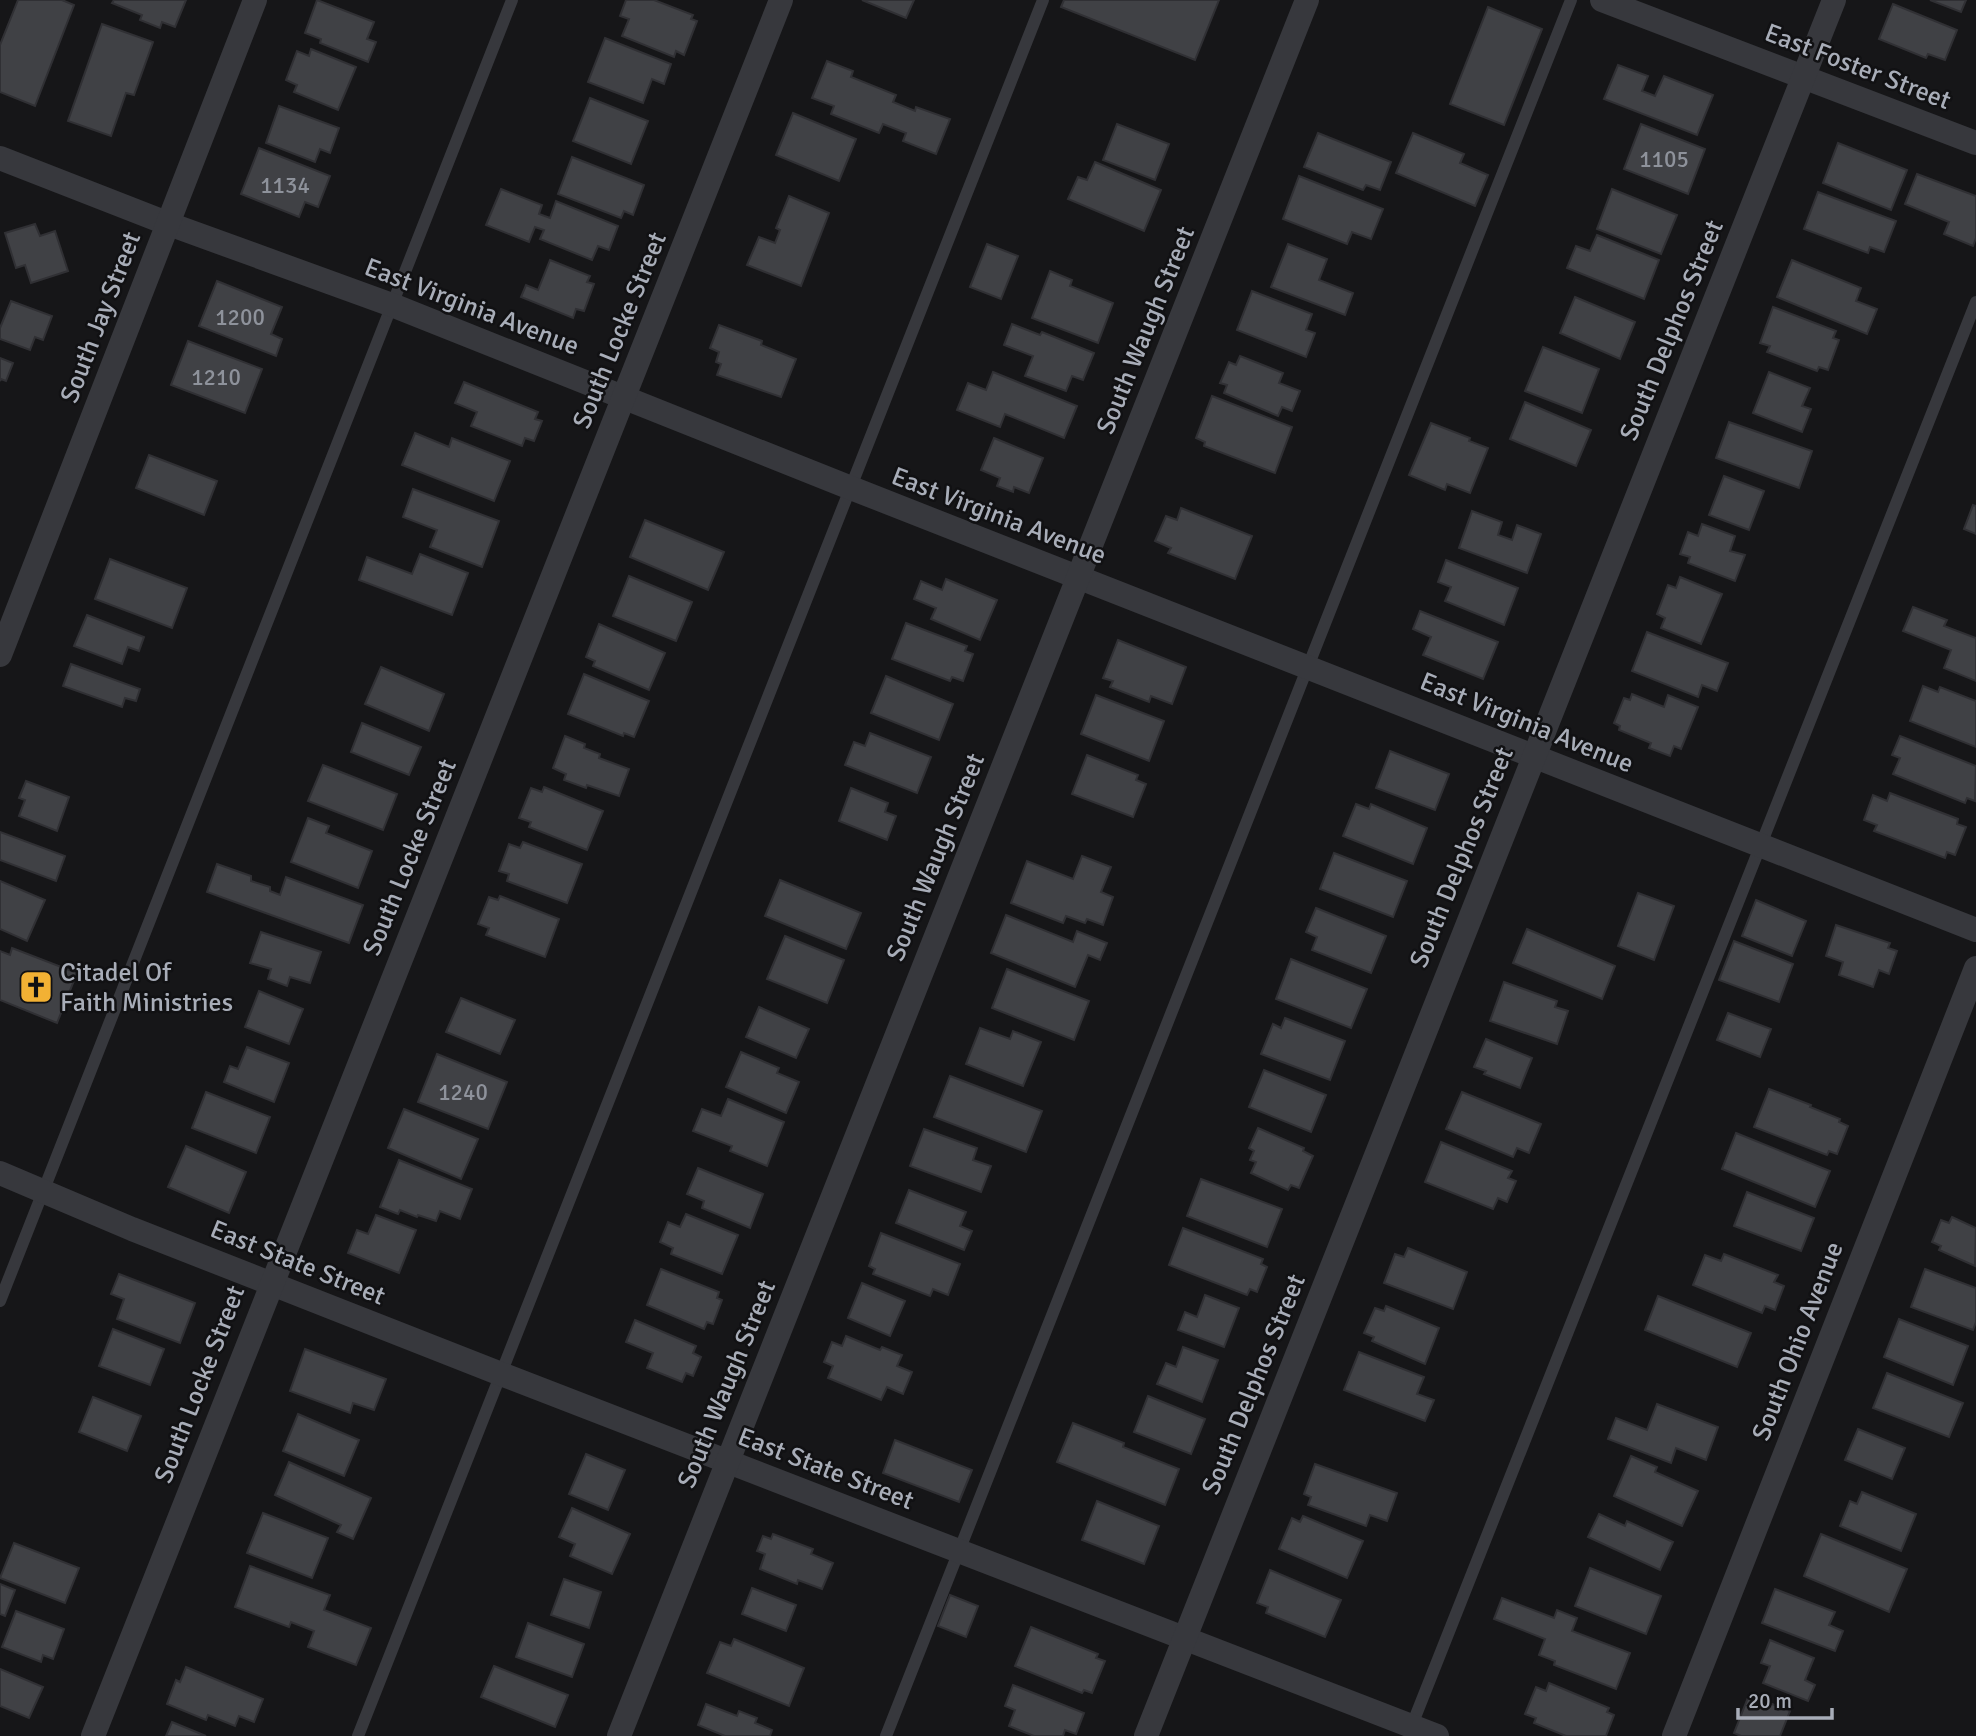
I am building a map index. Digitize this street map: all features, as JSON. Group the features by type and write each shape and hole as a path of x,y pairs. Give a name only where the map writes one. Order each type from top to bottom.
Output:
{"street":[{"name":"South Jay Street","path":"0,655 255,0"},
{"name":"South Locke Street","path":"93,1736 270,1283 781,0"},
{"name":"South Waugh Street","path":"619,1736 1307,0"},
{"name":"East Foster Street","path":"1602,0 1976,143"},
{"name":"South Delphos Street","path":"1146,1736 1834,0"},
{"name":"East Virginia Avenue","path":"0,158 392,305 1078,578 1976,930"},
{"name":"South Ohio Avenue","path":"1674,1736 1976,968"},
{"name":"East State Street","path":"0,1173 132,1229 501,1374 1185,1638 1410,1731 1437,1736"}],"lane":[{"path":"0,1301 512,0"},
{"path":"358,1736 1043,0"},
{"path":"886,1736 1571,0"},
{"path":"1410,1731 1976,302"}],"building":[{"path":"18,0 62,0 74,5 35,106 0,92 0,45"},
{"path":"114,0 186,0 175,27 162,22 160,28 140,20 142,15 112,3"},
{"path":"317,0 374,22 367,39 376,42 368,62 320,43 321,39 305,33"},
{"path":"626,0 654,0 693,15 691,19 697,21 684,55 676,51 674,57 622,36 629,19 620,16"},
{"path":"862,0 914,0 906,18"},
{"path":"1064,0 1219,0 1195,60 1061,7"},
{"path":"1930,0 1966,0 1961,12"},
{"path":"1893,4 1957,30 1945,60 1928,54 1926,58 1879,39"},
{"path":"1488,7 1542,29 1504,125 1450,104"},
{"path":"102,24 153,42 134,95 126,93 111,136 68,121"},
{"path":"605,38 671,64 664,84 652,79 643,103 588,82"},
{"path":"311,49 356,67 338,110 294,92 297,85 286,80 297,51 309,56"},
{"path":"827,61 853,71 851,77 896,95 893,102 915,111 916,107 950,119 936,154 903,141 906,133 883,124 879,133 831,114 834,106 812,98"},
{"path":"1618,65 1648,76 1642,91 1655,96 1664,76 1713,95 1697,135 1604,99"},
{"path":"590,98 648,121 631,164 573,141"},
{"path":"279,106 339,128 330,153 320,149 315,162 266,143"},
{"path":"793,113 856,139 839,181 776,155"},
{"path":"1117,124 1169,144 1155,180 1103,160"},
{"path":"1641,124 1705,149 1688,194 1624,169"},
{"path":"1318,133 1391,162 1380,190 1366,185 1363,190 1304,167"},
{"path":"1413,133 1464,154 1460,163 1488,175 1475,206 1396,173"},
{"path":"1838,143 1907,170 1891,210 1823,183"},
{"path":"259,148 330,176 318,207 305,202 299,217 241,194"},
{"path":"572,157 644,185 633,215 624,211 621,218 558,194"},
{"path":"1095,162 1161,190 1144,231 1068,199 1078,177 1087,180"},
{"path":"1917,174 1976,196 1976,238 1973,246 1944,234 1949,222 1905,204"},
{"path":"1299,176 1383,209 1371,239 1352,232 1347,244 1283,219"},
{"path":"501,189 542,205 539,214 550,218 556,201 618,226 609,250 598,246 592,260 540,239 544,230 535,227 529,242 486,225"},
{"path":"1612,189 1677,215 1661,254 1597,229"},
{"path":"1818,192 1896,221 1884,252 1870,247 1868,253 1804,229"},
{"path":"789,196 829,213 801,286 747,265 759,237 775,243 780,230 776,228"},
{"path":"35,224 40,236 55,231 68,271 31,283 25,265 16,268 5,233"},
{"path":"1597,235 1659,260 1644,299 1567,268 1576,246 1590,251"},
{"path":"987,244 1018,256 1001,299 970,287"},
{"path":"1288,244 1327,259 1319,280 1353,293 1345,315 1271,287"},
{"path":"550,260 590,276 587,282 594,284 584,311 576,309 573,318 521,297 526,285 538,290"},
{"path":"1792,260 1861,288 1856,301 1877,309 1867,334 1777,297"},
{"path":"1050,271 1072,280 1070,286 1113,303 1098,343 1032,318"},
{"path":"217,281 282,307 271,334 282,339 276,356 199,326"},
{"path":"1252,291 1312,314 1306,330 1315,333 1306,357 1237,330"},
{"path":"1575,297 1635,322 1620,359 1560,333"},
{"path":"11,301 52,316 43,340 35,337 30,350 0,339 0,328"},
{"path":"1773,307 1836,331 1833,338 1839,340 1828,370 1819,367 1817,371 1767,352 1770,346 1760,343"},
{"path":"1012,324 1040,335 1042,332 1094,353 1083,380 1072,376 1066,391 1025,376 1033,356 1004,345"},
{"path":"719,325 762,341 761,345 796,359 781,397 717,375 721,364 716,362 719,352 710,348"},
{"path":"188,341 262,369 245,413 171,385"},
{"path":"1543,347 1599,369 1582,413 1525,391"},
{"path":"1240,356 1283,373 1279,383 1300,391 1292,411 1282,407 1278,416 1224,393 1227,385 1220,383 1229,362 1236,365"},
{"path":"0,358 13,363 6,381 0,381"},
{"path":"993,372 1077,406 1064,438 1005,414 1000,427 957,410 968,383 986,390"},
{"path":"1769,372 1810,388 1802,406 1811,409 1802,432 1753,413"},
{"path":"464,382 538,412 535,419 542,421 534,441 525,438 522,446 471,426 477,412 455,403"},
{"path":"1212,396 1292,427 1275,473 1204,446 1205,442 1196,438"},
{"path":"1525,402 1591,430 1576,466 1510,439"},
{"path":"1729,422 1812,451 1799,488 1716,458"},
{"path":"1431,423 1488,448 1470,493 1447,484 1445,490 1409,475"},
{"path":"415,433 449,447 452,438 510,461 494,501 402,465"},
{"path":"994,438 1043,458 1029,493 1014,487 1013,492 997,486 1000,478 981,470"},
{"path":"149,455 217,481 204,515 136,488"},
{"path":"1724,476 1764,491 1749,530 1709,515"},
{"path":"413,489 499,521 482,567 430,547 437,530 403,517"},
{"path":"1973,505 1976,506 1976,534 1964,529"},
{"path":"1181,508 1252,536 1235,579 1168,553 1171,548 1155,541 1166,516 1177,520"},
{"path":"1472,511 1502,522 1498,535 1512,540 1517,525 1541,534 1527,573 1459,548"},
{"path":"645,520 724,552 708,590 630,557"},
{"path":"1702,524 1735,536 1730,551 1745,555 1735,581 1688,563 1690,557 1680,554 1688,532 1698,536"},
{"path":"420,554 468,573 452,615 359,580 367,557 412,574"},
{"path":"110,559 187,588 172,628 95,599"},
{"path":"1446,560 1518,588 1504,625 1445,601 1451,587 1438,582"},
{"path":"629,576 692,602 676,641 613,616"},
{"path":"1680,577 1722,594 1701,644 1661,628 1665,618 1657,614 1668,585 1676,588"},
{"path":"946,579 997,600 980,640 931,619 936,608 914,599 921,581 942,590"},
{"path":"1913,607 1947,620 1944,626 1976,638 1976,681 1944,668 1951,650 1903,631"},
{"path":"1420,611 1498,642 1483,679 1423,655 1431,637 1413,629"},
{"path":"87,615 144,637 139,651 128,647 122,664 74,646"},
{"path":"906,623 967,646 965,651 973,654 963,681 952,677 950,681 892,659"},
{"path":"599,624 665,653 649,690 593,666 595,661 586,657"},
{"path":"1647,632 1728,663 1717,691 1702,685 1698,697 1632,671"},
{"path":"1118,640 1186,667 1172,704 1151,696 1149,702 1110,687 1113,681 1103,678"},
{"path":"71,664 140,689 136,701 125,698 122,707 63,686"},
{"path":"381,667 444,694 429,731 365,704"},
{"path":"584,674 649,701 634,737 624,733 623,736 568,714"},
{"path":"886,676 953,704 939,740 871,713"},
{"path":"1923,686 1938,692 1940,687 1976,701 1976,747 1910,721"},
{"path":"1632,694 1664,707 1668,695 1698,707 1681,749 1674,746 1670,756 1649,748 1651,743 1619,730 1620,726 1614,723 1624,698 1630,700"},
{"path":"1096,695 1164,721 1149,761 1081,734"},
{"path":"362,723 421,747 409,775 351,752"},
{"path":"870,733 931,757 917,793 845,765 854,742 865,746"},
{"path":"565,736 585,744 584,748 600,754 599,758 629,769 619,796 564,780 566,774 553,768"},
{"path":"1900,736 1976,766 1975,801 1967,798 1965,803 1893,774 1900,758 1892,755"},
{"path":"1390,751 1449,774 1435,810 1376,788"},
{"path":"1087,755 1138,775 1136,780 1146,784 1133,817 1072,794"},
{"path":"323,765 397,794 383,830 308,801"},
{"path":"26,781 69,797 57,831 19,816 25,800 19,798"},
{"path":"544,787 603,811 587,850 529,827 531,822 519,818 531,788 542,792"},
{"path":"851,788 888,803 885,812 896,816 887,840 839,821"},
{"path":"1890,793 1958,819 1957,824 1966,827 1955,855 1947,852 1945,858 1874,831 1877,825 1864,820 1873,795 1887,801"},
{"path":"1356,804 1369,809 1371,804 1427,828 1413,864 1343,836"},
{"path":"308,818 329,826 326,833 372,851 358,888 291,862"},
{"path":"0,832 65,856 56,881 0,860"},
{"path":"523,842 582,864 567,903 507,881 509,874 499,871 509,844 520,848"},
{"path":"1334,853 1407,881 1393,917 1320,889"},
{"path":"1082,856 1111,867 1101,892 1113,897 1103,925 1087,919 1085,923 1066,916 1063,923 1011,903 1027,861 1073,879"},
{"path":"217,864 251,876 251,881 270,887 270,891 280,895 286,877 363,905 349,943 207,892"},
{"path":"780,880 861,913 846,949 765,916"},
{"path":"0,881 45,900 27,941 0,929"},
{"path":"1638,893 1674,906 1654,960 1618,946"},
{"path":"500,896 559,919 545,957 486,935 489,928 478,924 489,897 498,900"},
{"path":"1756,900 1806,921 1792,956 1742,936"},
{"path":"1316,908 1386,936 1371,973 1312,950 1317,937 1306,932"},
{"path":"1006,915 1073,942 1077,931 1107,943 1100,960 1088,955 1075,987 991,953"},
{"path":"1836,925 1890,943 1888,948 1897,951 1889,974 1879,970 1873,987 1839,975 1843,962 1826,956"},
{"path":"1527,929 1615,966 1602,999 1513,963"},
{"path":"261,932 321,952 310,983 290,977 287,986 268,979 271,969 250,963"},
{"path":"785,936 844,960 827,1003 767,979"},
{"path":"1734,941 1793,964 1779,1002 1719,980"},
{"name":"Citadel Of Faith Ministries","path":"12,948 77,973 57,1023 0,1000 0,951 10,955"},
{"path":"1291,959 1367,989 1351,1028 1276,999"},
{"path":"1007,969 1089,1001 1074,1040 992,1008"},
{"path":"1504,982 1557,1001 1555,1007 1568,1011 1557,1044 1490,1021"},
{"path":"259,991 303,1009 289,1044 245,1027"},
{"path":"461,998 515,1020 500,1054 446,1032"},
{"path":"759,1007 809,1029 796,1058 746,1037"},
{"path":"1728,1013 1771,1029 1760,1057 1717,1040"},
{"path":"1285,1018 1345,1041 1330,1080 1261,1054 1273,1024 1281,1028"},
{"path":"980,1028 1010,1039 1013,1031 1041,1042 1023,1086 966,1064"},
{"path":"1486,1039 1532,1058 1520,1088 1484,1074 1486,1071 1474,1067"},
{"path":"247,1047 289,1063 274,1102 224,1082 230,1066 238,1069"},
{"path":"741,1052 779,1068 777,1073 799,1082 786,1113 726,1087"},
{"path":"437,1054 507,1082 488,1129 418,1102"},
{"path":"1264,1070 1326,1095 1311,1132 1249,1107"},
{"path":"950,1076 1042,1111 1026,1152 934,1117"},
{"path":"1769,1089 1811,1105 1810,1107 1840,1119 1839,1122 1848,1126 1837,1154 1829,1151 1827,1155 1754,1127"},
{"path":"206,1092 270,1117 256,1153 192,1128"},
{"path":"1462,1092 1541,1124 1529,1153 1517,1148 1513,1157 1446,1129"},
{"path":"728,1099 784,1122 767,1166 730,1151 732,1146 693,1131 702,1109 721,1116"},
{"path":"404,1109 478,1139 461,1179 388,1148"},
{"path":"1258,1128 1304,1148 1303,1151 1313,1156 1299,1188 1291,1185 1288,1190 1251,1173 1256,1162 1250,1160 1254,1151 1249,1148"},
{"path":"924,1129 977,1148 973,1160 991,1166 981,1192 910,1166"},
{"path":"1736,1133 1830,1171 1815,1207 1722,1169"},
{"path":"1441,1142 1512,1171 1508,1178 1516,1181 1507,1202 1498,1198 1493,1209 1425,1182"},
{"path":"186,1146 246,1172 229,1213 168,1187"},
{"path":"399,1160 472,1189 460,1219 440,1211 436,1221 400,1210 398,1214 380,1207"},
{"path":"698,1168 763,1194 750,1228 702,1208 704,1201 687,1194"},
{"path":"1201,1179 1282,1209 1267,1247 1187,1216"},
{"path":"909,1190 966,1212 960,1226 972,1231 964,1250 896,1223"},
{"path":"1747,1192 1814,1218 1801,1251 1734,1226"},
{"path":"686,1214 738,1235 722,1274 671,1254 673,1248 660,1242 668,1222 680,1227"},
{"path":"376,1215 416,1230 399,1273 348,1253 357,1230 368,1234"},
{"path":"1952,1217 1976,1228 1975,1266 1939,1250 1941,1246 1932,1242 1941,1220 1949,1223"},
{"path":"1183,1228 1263,1259 1261,1264 1267,1267 1257,1292 1250,1289 1247,1295 1169,1265"},
{"path":"881,1233 960,1264 948,1295 933,1289 930,1296 873,1274 875,1269 869,1266"},
{"path":"1408,1248 1467,1272 1453,1309 1384,1283 1395,1254 1404,1257"},
{"path":"1724,1254 1778,1275 1774,1282 1784,1286 1775,1310 1765,1306 1762,1313 1693,1285 1705,1255 1721,1261"},
{"path":"661,1269 719,1292 717,1298 722,1300 713,1324 707,1322 704,1329 647,1305"},
{"path":"1925,1269 1976,1288 1976,1322 1973,1330 1911,1307"},
{"path":"119,1274 195,1303 180,1343 117,1319 124,1299 111,1294"},
{"path":"862,1283 905,1301 890,1336 848,1318"},
{"path":"1205,1295 1239,1308 1224,1347 1178,1330 1185,1312 1197,1317"},
{"path":"1658,1296 1751,1333 1737,1367 1645,1330"},
{"path":"1386,1306 1439,1328 1425,1364 1372,1341 1374,1337 1364,1333 1375,1308 1384,1311"},
{"path":"1899,1319 1968,1346 1953,1385 1884,1357"},
{"path":"635,1320 696,1346 693,1353 701,1357 693,1376 686,1373 682,1382 647,1368 653,1353 626,1342"},
{"path":"113,1329 164,1349 150,1385 99,1366"},
{"path":"846,1336 880,1350 882,1347 902,1355 897,1366 912,1372 903,1394 887,1387 881,1400 828,1378 833,1366 824,1362 832,1342 842,1346"},
{"path":"1183,1347 1218,1360 1202,1402 1157,1384 1166,1363 1176,1367"},
{"path":"305,1349 386,1379 374,1410 353,1403 350,1413 290,1391"},
{"path":"1359,1352 1424,1377 1417,1394 1434,1400 1425,1421 1344,1390"},
{"path":"1887,1373 1963,1403 1949,1437 1873,1408"},
{"path":"1148,1396 1205,1419 1191,1454 1134,1432"},
{"path":"93,1397 141,1416 127,1451 79,1432"},
{"path":"1657,1404 1718,1427 1706,1460 1676,1448 1671,1463 1608,1439 1616,1418 1647,1430"},
{"path":"298,1414 359,1440 344,1476 283,1451"},
{"path":"1073,1423 1124,1443 1123,1447 1179,1469 1165,1505 1057,1462"},
{"path":"1858,1429 1905,1448 1892,1479 1845,1460"},
{"path":"895,1440 972,1470 959,1502 883,1473"},
{"path":"586,1454 625,1470 608,1510 569,1494"},
{"path":"1631,1456 1657,1467 1655,1472 1698,1491 1682,1526 1614,1496"},
{"path":"289,1462 371,1498 353,1539 337,1532 341,1525 275,1495"},
{"path":"1315,1464 1397,1493 1387,1521 1370,1515 1366,1526 1308,1505 1311,1497 1304,1494"},
{"path":"1862,1492 1916,1514 1901,1551 1840,1526 1850,1501 1857,1504"},
{"path":"1097,1501 1159,1526 1144,1564 1082,1540"},
{"path":"572,1508 630,1534 612,1574 570,1556 575,1544 559,1537"},
{"path":"263,1513 328,1538 312,1578 247,1553"},
{"path":"1599,1514 1625,1526 1627,1521 1673,1542 1660,1570 1588,1537"},
{"path":"1303,1516 1363,1541 1347,1578 1279,1549 1292,1518 1300,1522"},
{"path":"773,1534 813,1549 811,1554 833,1563 822,1589 798,1580 797,1584 760,1569 765,1554 757,1551 763,1536 771,1539"},
{"path":"1821,1534 1907,1569 1889,1612 1804,1576"},
{"path":"14,1543 79,1568 65,1603 0,1578"},
{"path":"250,1566 330,1595 324,1610 371,1628 356,1665 308,1647 314,1631 291,1622 289,1627 235,1607"},
{"path":"1590,1568 1661,1596 1646,1634 1575,1606"},
{"path":"1270,1570 1341,1600 1325,1637 1266,1613 1268,1607 1257,1603"},
{"path":"564,1579 601,1592 589,1628 551,1615"},
{"path":"0,1584 15,1590 5,1616 0,1614"},
{"path":"752,1588 796,1605 786,1631 742,1614"},
{"path":"1775,1589 1835,1612 1829,1625 1843,1631 1835,1651 1762,1623"},
{"path":"950,1595 978,1606 966,1637 938,1626"},
{"path":"1502,1598 1554,1618 1557,1610 1577,1618 1572,1631 1630,1653 1616,1689 1554,1665 1555,1661 1539,1655 1545,1639 1494,1619"},
{"path":"16,1611 64,1629 53,1659 43,1655 41,1662 2,1647"},
{"path":"528,1623 584,1644 572,1677 516,1657"},
{"path":"1031,1627 1098,1654 1096,1658 1105,1661 1092,1693 1084,1690 1082,1693 1015,1666"},
{"path":"734,1639 804,1668 789,1706 707,1673 720,1642 731,1646"},
{"path":"1770,1640 1814,1658 1805,1680 1815,1685 1808,1701 1763,1683 1770,1666 1761,1663"},
{"path":"494,1666 568,1695 555,1727 481,1697"},
{"path":"186,1667 263,1699 254,1722 239,1716 235,1726 208,1715 206,1720 167,1704 176,1680 180,1682"},
{"path":"0,1669 43,1687 29,1718 0,1706"},
{"path":"1549,1683 1609,1708 1607,1712 1614,1715 1606,1736 1566,1736 1534,1723 1536,1718 1525,1714 1536,1687 1546,1691"},
{"path":"1013,1685 1084,1713 1076,1734 1065,1730 1063,1736 1034,1736 1009,1726 1015,1710 1005,1706"},
{"path":"1749,1695 1790,1711 1780,1736 1741,1736 1734,1733"},
{"path":"706,1704 737,1716 739,1711 757,1718 755,1723 772,1730 770,1736 725,1736 698,1725"},
{"path":"172,1722 206,1736 166,1736"}],"place":[{"name":"Citadel Of Faith Ministries","path":"36,987"}]}
